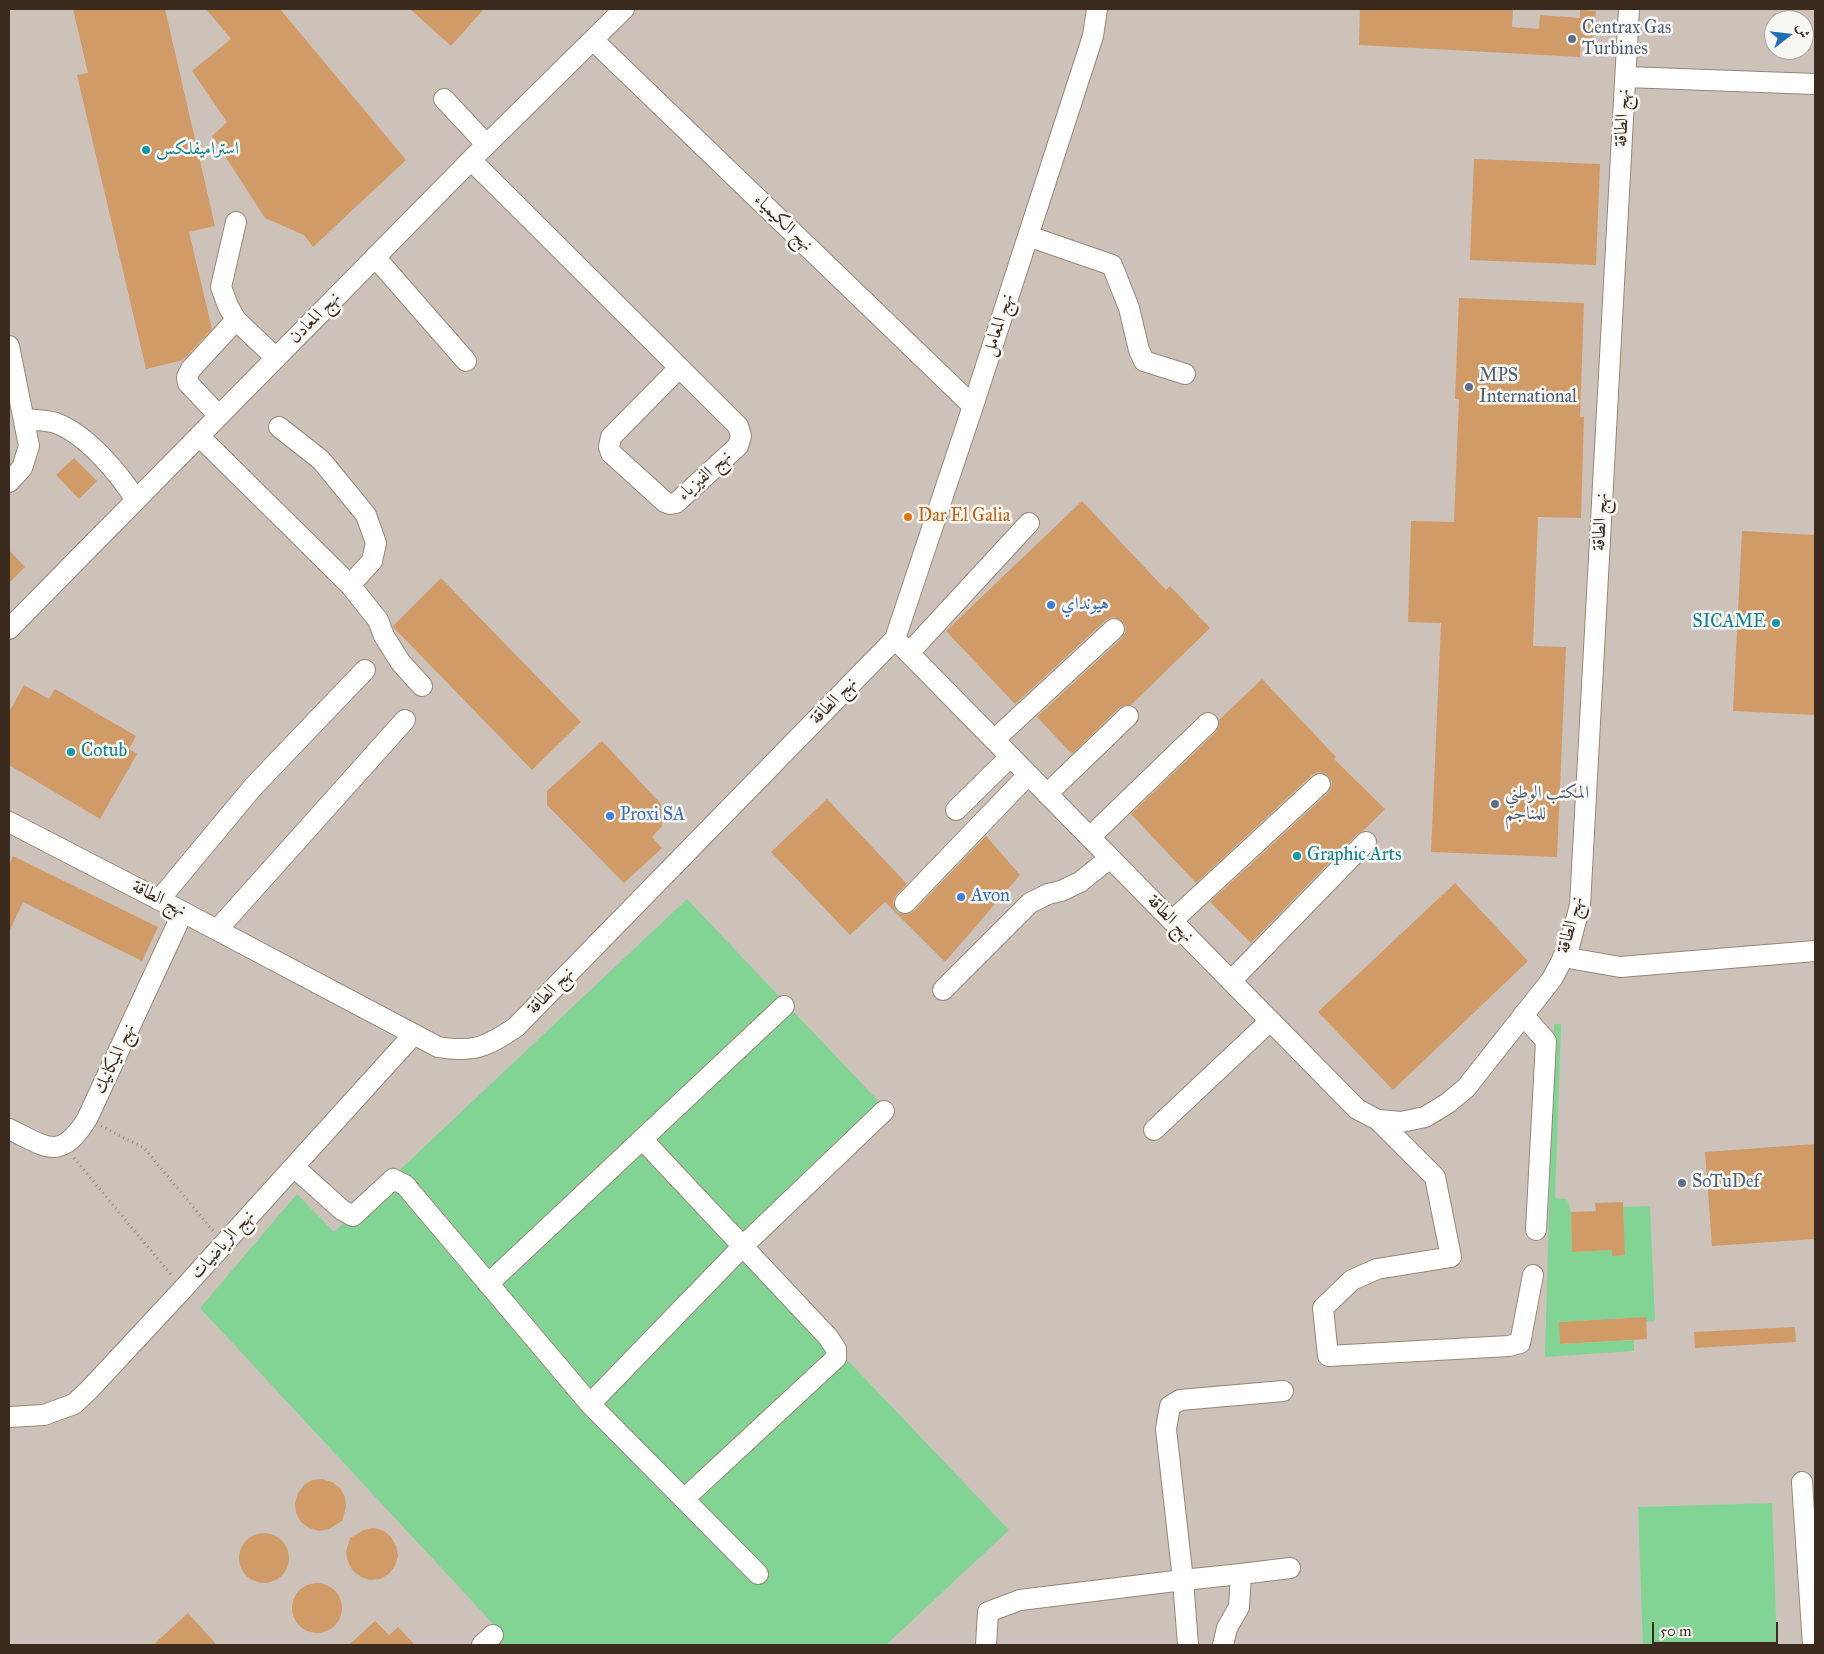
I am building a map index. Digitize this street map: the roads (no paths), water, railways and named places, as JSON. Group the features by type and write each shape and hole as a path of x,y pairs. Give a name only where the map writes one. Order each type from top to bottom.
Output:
{"street":[{"name":"نهج المعادن","path":"9,629 486,144 624,9"},
{"name":"نهج المعامل","path":"902,646 973,406 1092,36 1097,9"},
{"name":"نهج الطاقة","path":"9,822 438,1047 456,1050 474,1048 494,1042 516,1027 902,646 1357,1109 1378,1120 1401,1122 1425,1117 1448,1104 1466,1088 1552,979 1569,947 1580,905 1629,9"},
{"name":"نهج الكيمياء","path":"593,40 973,406"},
{"path":"1626,77 1815,84"},
{"path":"444,99 486,144"},
{"name":"نهج الفيزياء","path":"471,160 738,426 741,436 738,446 676,503 670,504 665,502 611,453 608,447 611,437 679,368"},
{"path":"236,222 221,287 236,320 276,358"},
{"path":"1028,236 1112,265 1129,308 1139,350 1144,361 1185,374"},
{"path":"375,257 466,361"},
{"path":"219,416 188,383 187,377 191,369 236,320"},
{"path":"9,346 29,446 22,468 9,482"},
{"path":"25,419 54,422 76,434 119,474 136,500"},
{"path":"279,427 321,460 366,516 376,544 372,561 350,585"},
{"path":"199,436 350,585 378,620 384,636 401,662 422,686"},
{"path":"902,646 1029,523"},
{"path":"994,740 1114,629"},
{"path":"159,900 253,787 365,670"},
{"path":"1047,794 1128,716"},
{"path":"217,930 405,720"},
{"path":"1090,837 1208,723"},
{"path":"956,810 1010,757"},
{"path":"905,903 1028,775"},
{"path":"1172,921 1320,784"},
{"path":"1231,981 1366,842"},
{"path":"943,990 1030,903 1080,882 1110,858"},
{"name":"نهج الميكانيك","path":"9,1129 48,1148 64,1146 78,1134 87,1119 183,912"},
{"path":"1564,957 1620,967 1815,951"},
{"path":"488,1284 784,1006"},
{"path":"1523,1016 1546,1041 1536,1230"},
{"path":"1154,1130 1270,1020"},
{"name":"نهج الرياضيات","path":"9,1417 44,1415 74,1404 89,1390 414,1034"},
{"path":"590,1404 743,1246 884,1111"},
{"path":"1378,1120 1435,1177 1451,1257 1377,1269 1352,1280 1323,1308 1328,1356 1509,1346 1520,1343 1533,1275"},
{"path":"642,1139 828,1337 836,1349 836,1358 684,1499"},
{"path":"294,1167 342,1210 353,1216 393,1179 405,1185 590,1404 758,1574"},
{"path":"1188,1645 1183,1580 1166,1429 1170,1406 1180,1400 1283,1391"},
{"path":"1802,1482 1814,1645"},
{"path":"986,1645 988,1612 1020,1600 1290,1568"},
{"path":"1224,1645 1227,1628 1239,1607 1241,1574"}],"place":[{"name":"Centrax Gas Turbines","path":"1572,39"},
{"name":"استراميفلكس","path":"146,150"},
{"name":"MPS International","path":"1469,387"},
{"name":"Dar El Galia","path":"908,517"},
{"name":"هيونداي","path":"1051,605"},
{"name":"SICAME","path":"1776,623"},
{"name":"Cotub","path":"71,752"},
{"name":"المكتب الوطني للمناجم","path":"1495,804"},
{"name":"Proxi SA","path":"610,816"},
{"name":"Graphic Arts","path":"1297,856"},
{"name":"Avon","path":"961,897"},
{"name":"SoTuDef","path":"1682,1183"}]}
